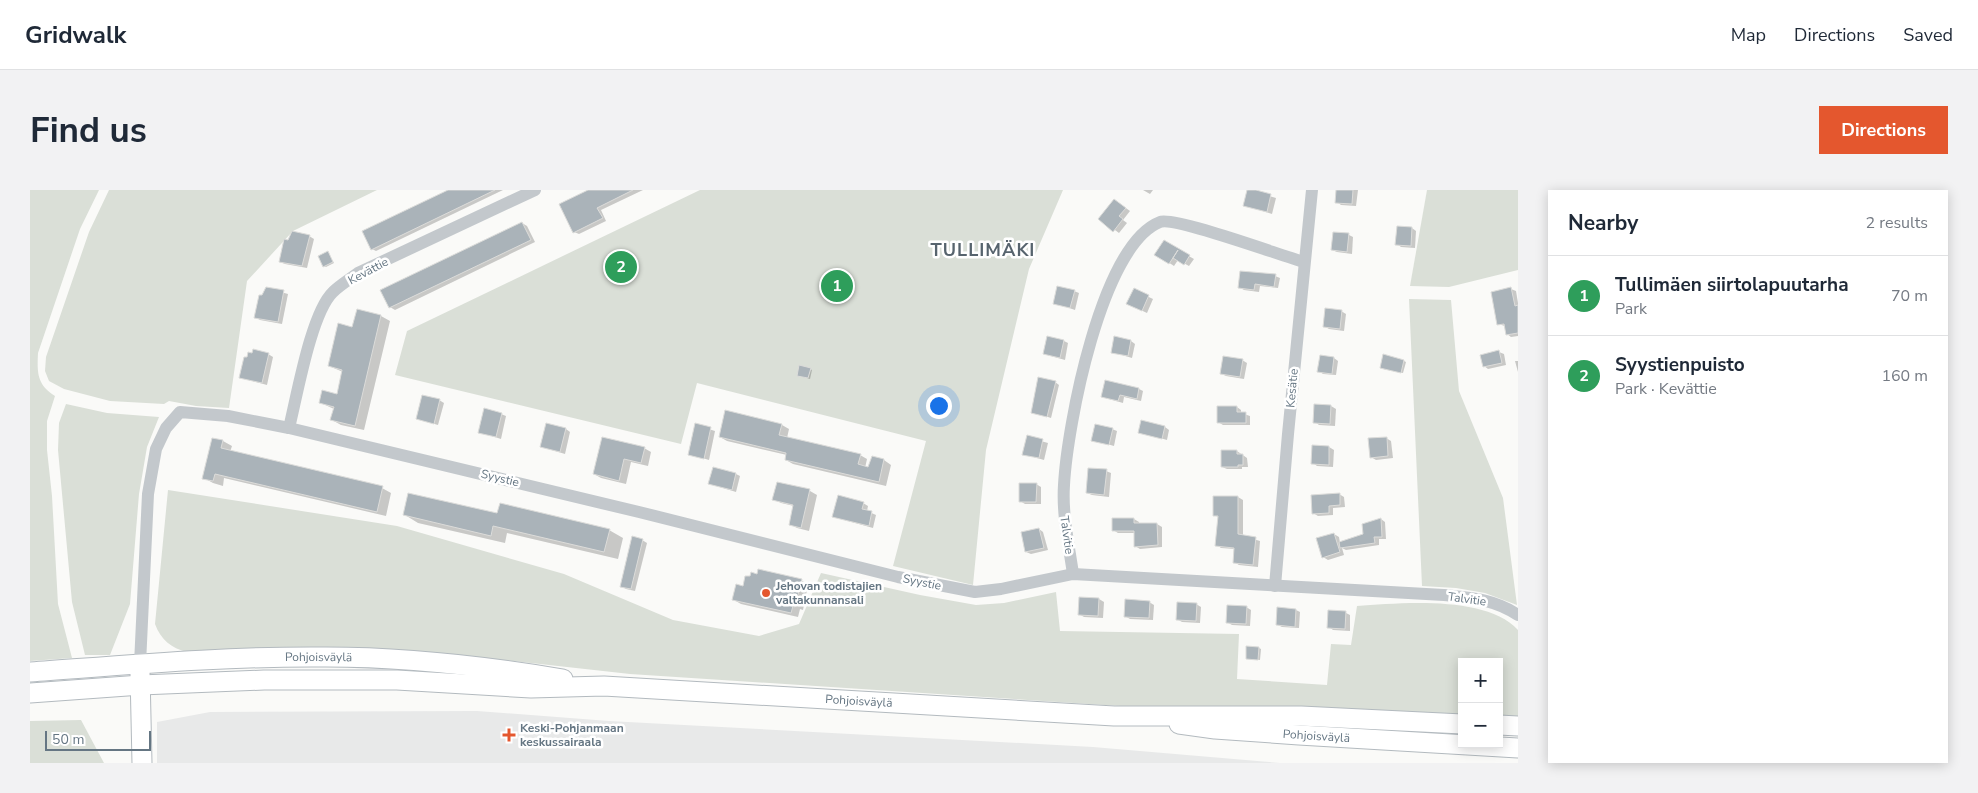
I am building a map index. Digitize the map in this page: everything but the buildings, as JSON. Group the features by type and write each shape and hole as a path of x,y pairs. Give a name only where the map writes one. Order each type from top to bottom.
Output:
{"main road":[{"name":"Pohjoisväylä","path":"30,672 262,657 327,657 406,660 529,673 604,686"},
{"path":"140,664 142,763"},
{"name":"Pohjoisväylä","path":"30,694 141,685 318,679 397,680 531,688 604,686 1114,716 1301,716 1458,724"},
{"name":"Pohjoisväylä","path":"1114,716 1215,729 1518,748"},
{"path":"1503,725 1518,726"}],"street":[{"name":"Kevättie","path":"290,428 312,333 322,307 332,292 358,273 535,190"},
{"name":"Kesätie","path":"1275,586 1312,190"},
{"name":"Talvitie","path":"1304,262 1204,230 1170,222 1160,221 1141,235 1114,279 1093,330 1084,365 1064,483 1064,509 1073,574 1400,592 1482,599 1505,606 1518,615"},
{"name":"Syystie","path":"140,664 148,494 156,449 166,428 180,412 228,416 290,428 941,586 975,592 1001,589 1073,574"}],"shaded area":[{"path":"30,190 99,190 80,229 38,353 39,378 49,392 55,396 47,421 47,450 52,496 58,604 72,658 30,661"},
{"path":"109,190 377,190 293,231 247,281 229,408 196,406 169,401 164,404 110,401 64,389 49,381 45,371 46,357 89,232"},
{"path":"700,190 1063,190 1029,269 986,450 973,585 893,566 926,441 697,383 681,444 395,375 407,331"},
{"path":"1427,190 1518,190 1518,270 1449,287 1410,286"},
{"path":"1409,299 1451,300 1459,391 1503,498 1517,605 1485,593 1456,588 1422,586"},
{"path":"66,404 107,413 159,417 147,447 139,494 130,604 110,655 85,655 72,602 58,450 59,423"},
{"path":"168,490 397,526 564,574 673,620 759,636 799,624 821,573 920,595 976,605 1004,603 1056,592 1060,631 1239,634 1237,679 1327,685 1331,644 1351,645 1357,606 1419,603 1465,606 1486,611 1504,619 1518,630 1518,719 1503,718 1503,658 1458,658 1458,716 1233,706 1151,708 630,674 513,661 341,647 187,652 167,642 160,635 155,624"},
{"name":"Keski-Pohjanmaan keskussairaala","path":"477,711 609,721 1093,747 1280,763 157,763 157,722 210,712"},
{"path":"81,720 104,763 30,763 30,721"}],"place":[{"name":"Syystienpuisto","path":"621,267"},
{"name":"Tullimäen siirtolapuutarha","path":"837,286"},
{"name":"Jehovan todistajien valtakunnansali","path":"766,593"},
{"name":"Keski-Pohjanmaan keskussairaala","path":"509,735"}],"district":[{"name":"TULLIMÄKI","path":"983,250"}]}
